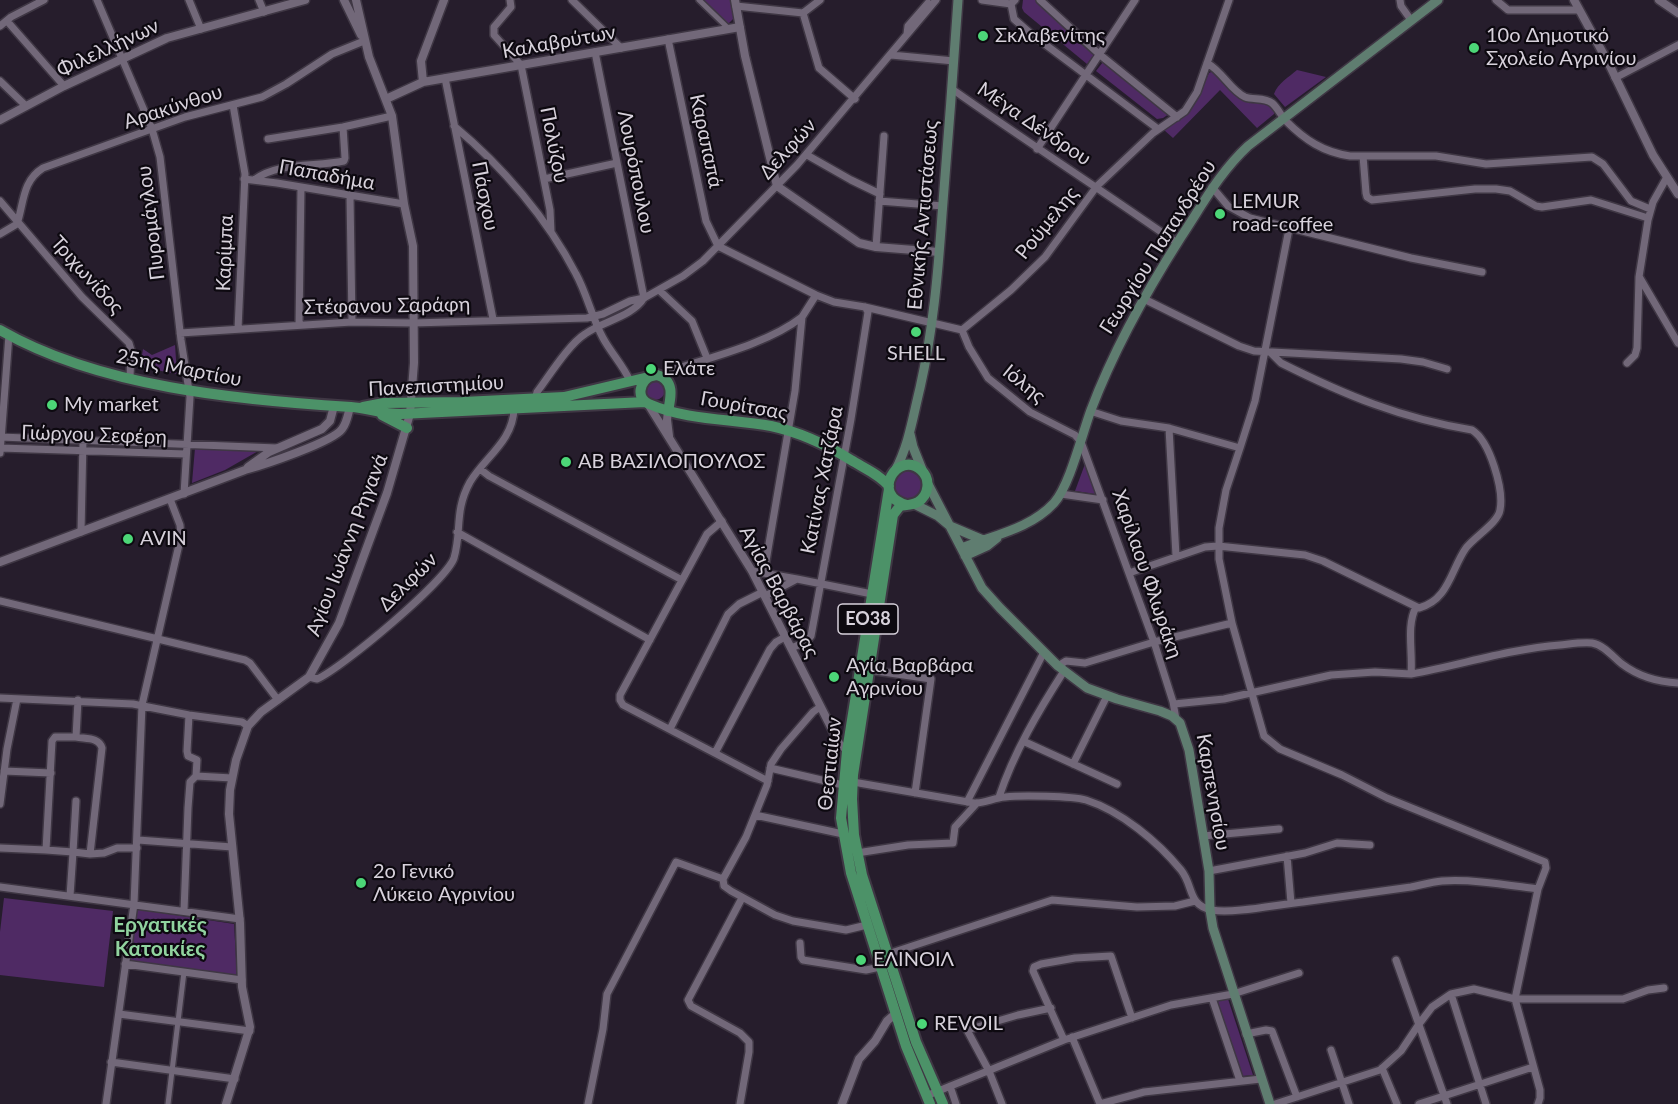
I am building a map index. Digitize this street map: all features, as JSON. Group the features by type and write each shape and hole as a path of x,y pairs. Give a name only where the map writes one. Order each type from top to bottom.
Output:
{"main road":[{"name":"Εθνικής Αντιστάσεως","path":"891,480 902,458 910,432 932,324 958,0"},
{"name":"Γεωργίου Παπανδρέου","path":"1002,534 1041,516 1061,494 1090,411 1120,340 1212,187 1236,158 1438,0"},
{"name":"25ης Μαρτίου","path":"5,332 53,355 83,366 130,378 261,401 355,407"},
{"name":"Πανεπιστημίου","path":"535,403 575,396 657,376"},
{"path":"668,411 671,394 670,384 657,376 646,378 640,392 649,404 665,402 671,394"},
{"path":"630,381 630,402"},
{"name":"Πανεπιστημίου","path":"355,407 379,413 411,409 535,403 630,402 649,404"},
{"name":"Πανεπιστημίου","path":"355,407 384,403 411,409"},
{"name":"Γουρίτσας","path":"649,404 668,411 787,430 843,455 876,475 891,480"},
{"path":"379,413 407,428"},
{"name":"Εθνικής Αντιστάσεως","path":"910,432 923,472"},
{"path":"911,504 895,500 891,480 900,467 912,465 923,472 928,484"},
{"name":"Θεστιαίων","path":"891,480 872,594 848,784 841,818 851,873 867,925 882,960 928,1100"},
{"name":"ΕΟ38","path":"911,504 925,496 928,484"},
{"name":"Καρπενησίου","path":"928,484 982,588 1061,669 1080,684 1107,696 1160,711 1176,719 1182,725 1186,736 1209,871 1210,910 1215,938 1270,1104"},
{"name":"Θεστιαίων","path":"852,752 869,670 893,515 900,506 911,504"},
{"name":"Καρπενησίου","path":"911,504 938,516 950,526"},
{"path":"950,526 983,540"},
{"path":"964,552 983,540 1002,534"},
{"path":"964,552 987,546 1002,534"},
{"name":"Θεστιαίων","path":"848,784 857,853 895,1014 943,1104"}],"street":[{"path":"0,27 25,9 44,0"},
{"name":"Πυρομάγλου","path":"97,0 152,129 160,156 180,333 189,390 184,494"},
{"path":"189,0 201,28"},
{"path":"258,0 264,12"},
{"name":"Φιλελλήνων","path":"0,120 122,58 174,36 305,0"},
{"path":"344,0 369,57"},
{"name":"Αγίου Ιωάννη Ρηγανά","path":"226,1104 250,1031 242,980 240,919 229,806 232,778 240,746 248,726 261,712 309,677 344,611 390,484 411,409 414,373 413,246 404,204 392,116 369,57 356,0"},
{"path":"423,82 420,61 444,0"},
{"path":"510,0 511,8 496,23 494,35 522,65"},
{"path":"572,0 621,48"},
{"path":"699,0 729,28"},
{"path":"820,0 803,14 735,3 777,186 859,243 876,247 939,252"},
{"path":"907,34 908,26 930,0"},
{"name":"Δελφών","path":"595,317 659,290 688,273 718,246 807,155 936,0"},
{"path":"982,0 1013,2 1014,19 1156,131"},
{"path":"1040,0 1099,54 1178,117 1193,100 1229,0"},
{"path":"1037,149 1135,0"},
{"path":"1400,0 1401,6 1412,20"},
{"path":"1496,0 1508,10 1579,10"},
{"path":"1574,0 1653,155 1678,194"},
{"path":"1659,0 1678,13"},
{"path":"803,14 819,68 855,99"},
{"path":"7,21 64,86"},
{"name":"Καλαβρύτων","path":"386,99 423,82 740,27"},
{"name":"Καραπαπά","path":"668,39 706,221 718,246"},
{"name":"Αρακύνθου","path":"18,221 26,188 39,170 152,129 270,93 332,54 363,41"},
{"path":"1615,78 1678,45"},
{"name":"Λουρόπουλου","path":"595,52 644,298"},
{"path":"891,55 954,61"},
{"path":"1207,63 1217,69 1243,96 1270,101 1305,138 1337,154 1436,156 1486,164 1592,157 1603,164 1628,198 1650,209"},
{"name":"Πολύζου","path":"522,65 550,210 551,232"},
{"name":"Πάσχου","path":"445,78 493,320"},
{"path":"0,81 26,106"},
{"name":"Μέγα Δένδρου","path":"952,89 1037,149 1097,186 1177,243"},
{"name":"Καρίμπα","path":"233,105 244,179 238,329"},
{"path":"268,139 343,127 392,116"},
{"name":"Ρούμελης","path":"962,330 1011,290 1046,256 1097,186 1156,131 1178,117"},
{"path":"454,126 477,145 551,232 575,272 603,338 630,381"},
{"path":"254,180 264,173 280,169 344,161 343,127"},
{"path":"876,247 884,136"},
{"path":"807,155 879,197 943,206"},
{"path":"1363,156 1366,193 1367,197 1372,200 1475,189 1497,189 1510,191 1536,206 1591,200 1648,218"},
{"path":"544,179 617,163"},
{"path":"1627,363 1635,355 1637,348 1640,277 1648,218 1650,209 1667,177"},
{"name":"Παπαδήμα","path":"244,179 404,204"},
{"path":"299,325 301,187"},
{"path":"1212,187 1228,206 1250,218 1411,258 1482,272"},
{"path":"350,196 352,322"},
{"name":"Τριχωνίδος","path":"0,201 82,297 130,345 130,378"},
{"path":"0,234 16,225 18,221"},
{"path":"1289,229 1268,353 1226,490 1218,546 1232,623 1260,726 1264,736 1271,743 1387,798 1545,862 1546,868 1538,889 1515,999 1541,1094 1538,1104"},
{"path":"718,246 834,302 962,330"},
{"path":"1640,277 1678,343"},
{"path":"659,290 692,321 707,358"},
{"path":"764,573 795,391 802,317 816,295"},
{"name":"Δελφών","path":"535,403 542,386 578,339 634,308 644,298"},
{"path":"1144,299 1239,346 1268,353 1401,358 1448,369"},
{"name":"Κατίνας Χατζάρα","path":"791,648 806,642 811,636 851,419 868,312 865,307"},
{"name":"Στέφανου Σαράφη","path":"180,333 352,322 414,323 595,317"},
{"path":"657,376 765,337 802,317"},
{"path":"578,318 586,322 588,326 584,334"},
{"name":"Ιόλης","path":"962,330 969,347 988,378 1030,412 1075,435 1080,442"},
{"path":"0,453 5,332"},
{"path":"1130,573 1200,548 1218,546 1305,555 1323,561 1416,607 1426,605 1446,588 1466,548 1499,513 1496,471 1485,442 1472,430 1413,418 1362,401 1281,363 1268,353"},
{"name":"Δελφών","path":"309,677 317,679 338,667 399,618 434,585 452,562 462,499 475,474 510,430 514,420 513,404"},
{"name":"Αγίας Βαρβάρας","path":"649,404 670,442 752,571 840,745 852,752"},
{"name":"Πανεπιστημίου","path":"245,470 277,448 322,429 330,422 334,406"},
{"name":"Πανεπιστημίου","path":"0,562 269,463 334,436 344,427 355,407"},
{"name":"Αγίας Βαρβάρας","path":"668,411 667,431 670,442"},
{"path":"1090,411 1121,421 1169,428 1240,448"},
{"path":"1169,428 1176,556"},
{"name":"Γιώργου Σεφέρη","path":"1,436 277,448"},
{"path":"81,532 83,440"},
{"name":"Χαρίλαου Φλωράκη","path":"1080,442 1154,642 1174,704 1176,719"},
{"name":"Γιώργου Σεφέρη","path":"0,448 186,454"},
{"path":"480,470 682,580"},
{"path":"1061,494 1103,500"},
{"path":"106,1104 134,904 142,705 181,536 180,525 170,499"},
{"path":"722,522 707,534 620,695 620,700 623,705 768,781"},
{"path":"457,532 650,640"},
{"path":"752,571 872,594"},
{"path":"670,729 728,614 739,604 797,579"},
{"path":"0,601 245,660 250,663 278,700"},
{"path":"1411,674 1410,622 1416,607"},
{"path":"999,797 1023,741 1066,661 1084,663 1154,642 1232,623"},
{"path":"715,753 770,649 785,637"},
{"path":"1174,704 1220,700 1331,675 1375,672 1411,674 1528,649 1589,643 1599,645 1625,666 1645,676 1678,683"},
{"path":"967,802 1044,652"},
{"path":"869,670 931,679 915,793"},
{"path":"1073,764 1107,696"},
{"path":"0,698 78,700 142,705 189,715 242,722 248,726"},
{"path":"0,804 17,699"},
{"path":"76,737 78,700"},
{"path":"820,707 781,749 770,768 768,781 746,837 723,879 726,888 742,898 792,921 846,930 867,925"},
{"path":"184,911 190,782 196,776 197,759 188,756 186,751 189,715"},
{"path":"46,850 53,739 76,737 96,740 102,747 90,854"},
{"path":"1023,741 1117,784"},
{"path":"770,768 848,784 967,802 987,802 999,797 1018,796 1076,798 1088,801 1113,813 1139,830 1179,868 1188,880 1195,901 1210,910 1225,911 1291,903 1441,882 1473,882 1538,889"},
{"path":"4,771 51,773"},
{"path":"196,776 232,778"},
{"path":"70,896 76,801"},
{"path":"857,853 908,845 953,843 955,828 977,803"},
{"path":"755,815 843,834"},
{"path":"1203,836 1279,829"},
{"path":"1209,871 1287,856 1337,843 1370,845"},
{"path":"0,848 90,854 104,853 137,844 232,847"},
{"path":"1287,856 1291,903"},
{"path":"588,1104 603,1029 607,994 676,862 723,879"},
{"path":"0,887 240,919"},
{"path":"740,1104 749,1042 740,1033 691,1006 688,1000 742,898"},
{"path":"800,943 803,960 866,970 882,960 1052,900 1137,907 1175,906 1195,901"},
{"path":"1064,1040 1034,973 1034,967 1041,964 1108,955 1113,958 1132,1018"},
{"path":"1396,960 1447,1104"},
{"path":"125,964 242,980"},
{"path":"168,1104 184,972"},
{"path":"928,1100 937,1091 1072,1037 1171,1005 1233,994 1299,973"},
{"path":"1275,1104 1382,1068 1401,1051 1435,1004 1451,994 1477,989 1515,999 1623,999 1648,990 1664,988"},
{"path":"1451,994 1486,1104"},
{"path":"1212,998 1240,1082"},
{"path":"1002,1104 989,1071 967,1030 1051,1008"},
{"path":"119,1014 250,1031"},
{"path":"842,1104 859,1059 895,1014"},
{"path":"1246,1034 1272,1031 1297,1097"},
{"path":"1072,1037 1100,1104 1126,1096 1261,1079"},
{"path":"1331,1050 1349,1104"},
{"path":"111,1062 234,1079"},
{"path":"1419,1104 1533,1067"},
{"path":"1382,1068 1397,1104"},
{"path":"950,1086 956,1104"},
{"path":"1126,1096 1131,1104"}],"shaded area":[{"path":"704,0 730,0 734,18 728,24"},
{"path":"1023,0 1037,0 1095,53 1087,64 1024,12"},
{"path":"1103,62 1169,114 1157,119 1096,71"},
{"path":"1215,70 1242,99 1266,102 1275,110 1274,114 1257,128 1220,90 1173,138 1164,130 1188,112 1209,73"},
{"path":"1297,70 1326,77 1285,107 1274,94 1281,83"},
{"path":"175,345 177,374 140,367 143,349 152,355"},
{"path":"655,380 662,383 665,390 662,397 655,400 648,397 645,390 648,383"},
{"path":"195,448 260,450 225,470 192,483"},
{"path":"1085,464 1095,492 1095,494 1075,491"},
{"path":"908,469 919,474 924,485 919,496 908,501 897,496 892,485 897,474"},
{"path":"4,898 113,911 104,987 0,975 0,932"},
{"path":"136,909 234,924 237,976 129,961"},
{"path":"1228,999 1253,1075 1243,1076 1217,1001"}],"place":[{"name":"Σκλαβενίτης","path":"983,36"},
{"name":"10ο Δημοτικό Σχολείο Αγρινίου","path":"1474,48"},
{"name":"LEMUR road-coffee","path":"1220,214"},
{"name":"SHELL","path":"916,332"},
{"name":"Ελάτε","path":"651,369"},
{"name":"My market","path":"52,405"},
{"name":"ΑΒ ΒΑΣΙΛΟΠΟΥΛΟΣ","path":"566,462"},
{"name":"AVIN","path":"128,539"},
{"name":"Αγία Βαρβάρα Αγρινίου","path":"834,677"},
{"name":"2ο Γενικό Λύκειο Αγρινίου","path":"361,883"},
{"name":"ΕΛΙΝΟΙΛ","path":"861,960"},
{"name":"REVOIL","path":"922,1024"}],"district":[{"name":"Εργατικές Κατοικίες","path":"160,937"}]}
